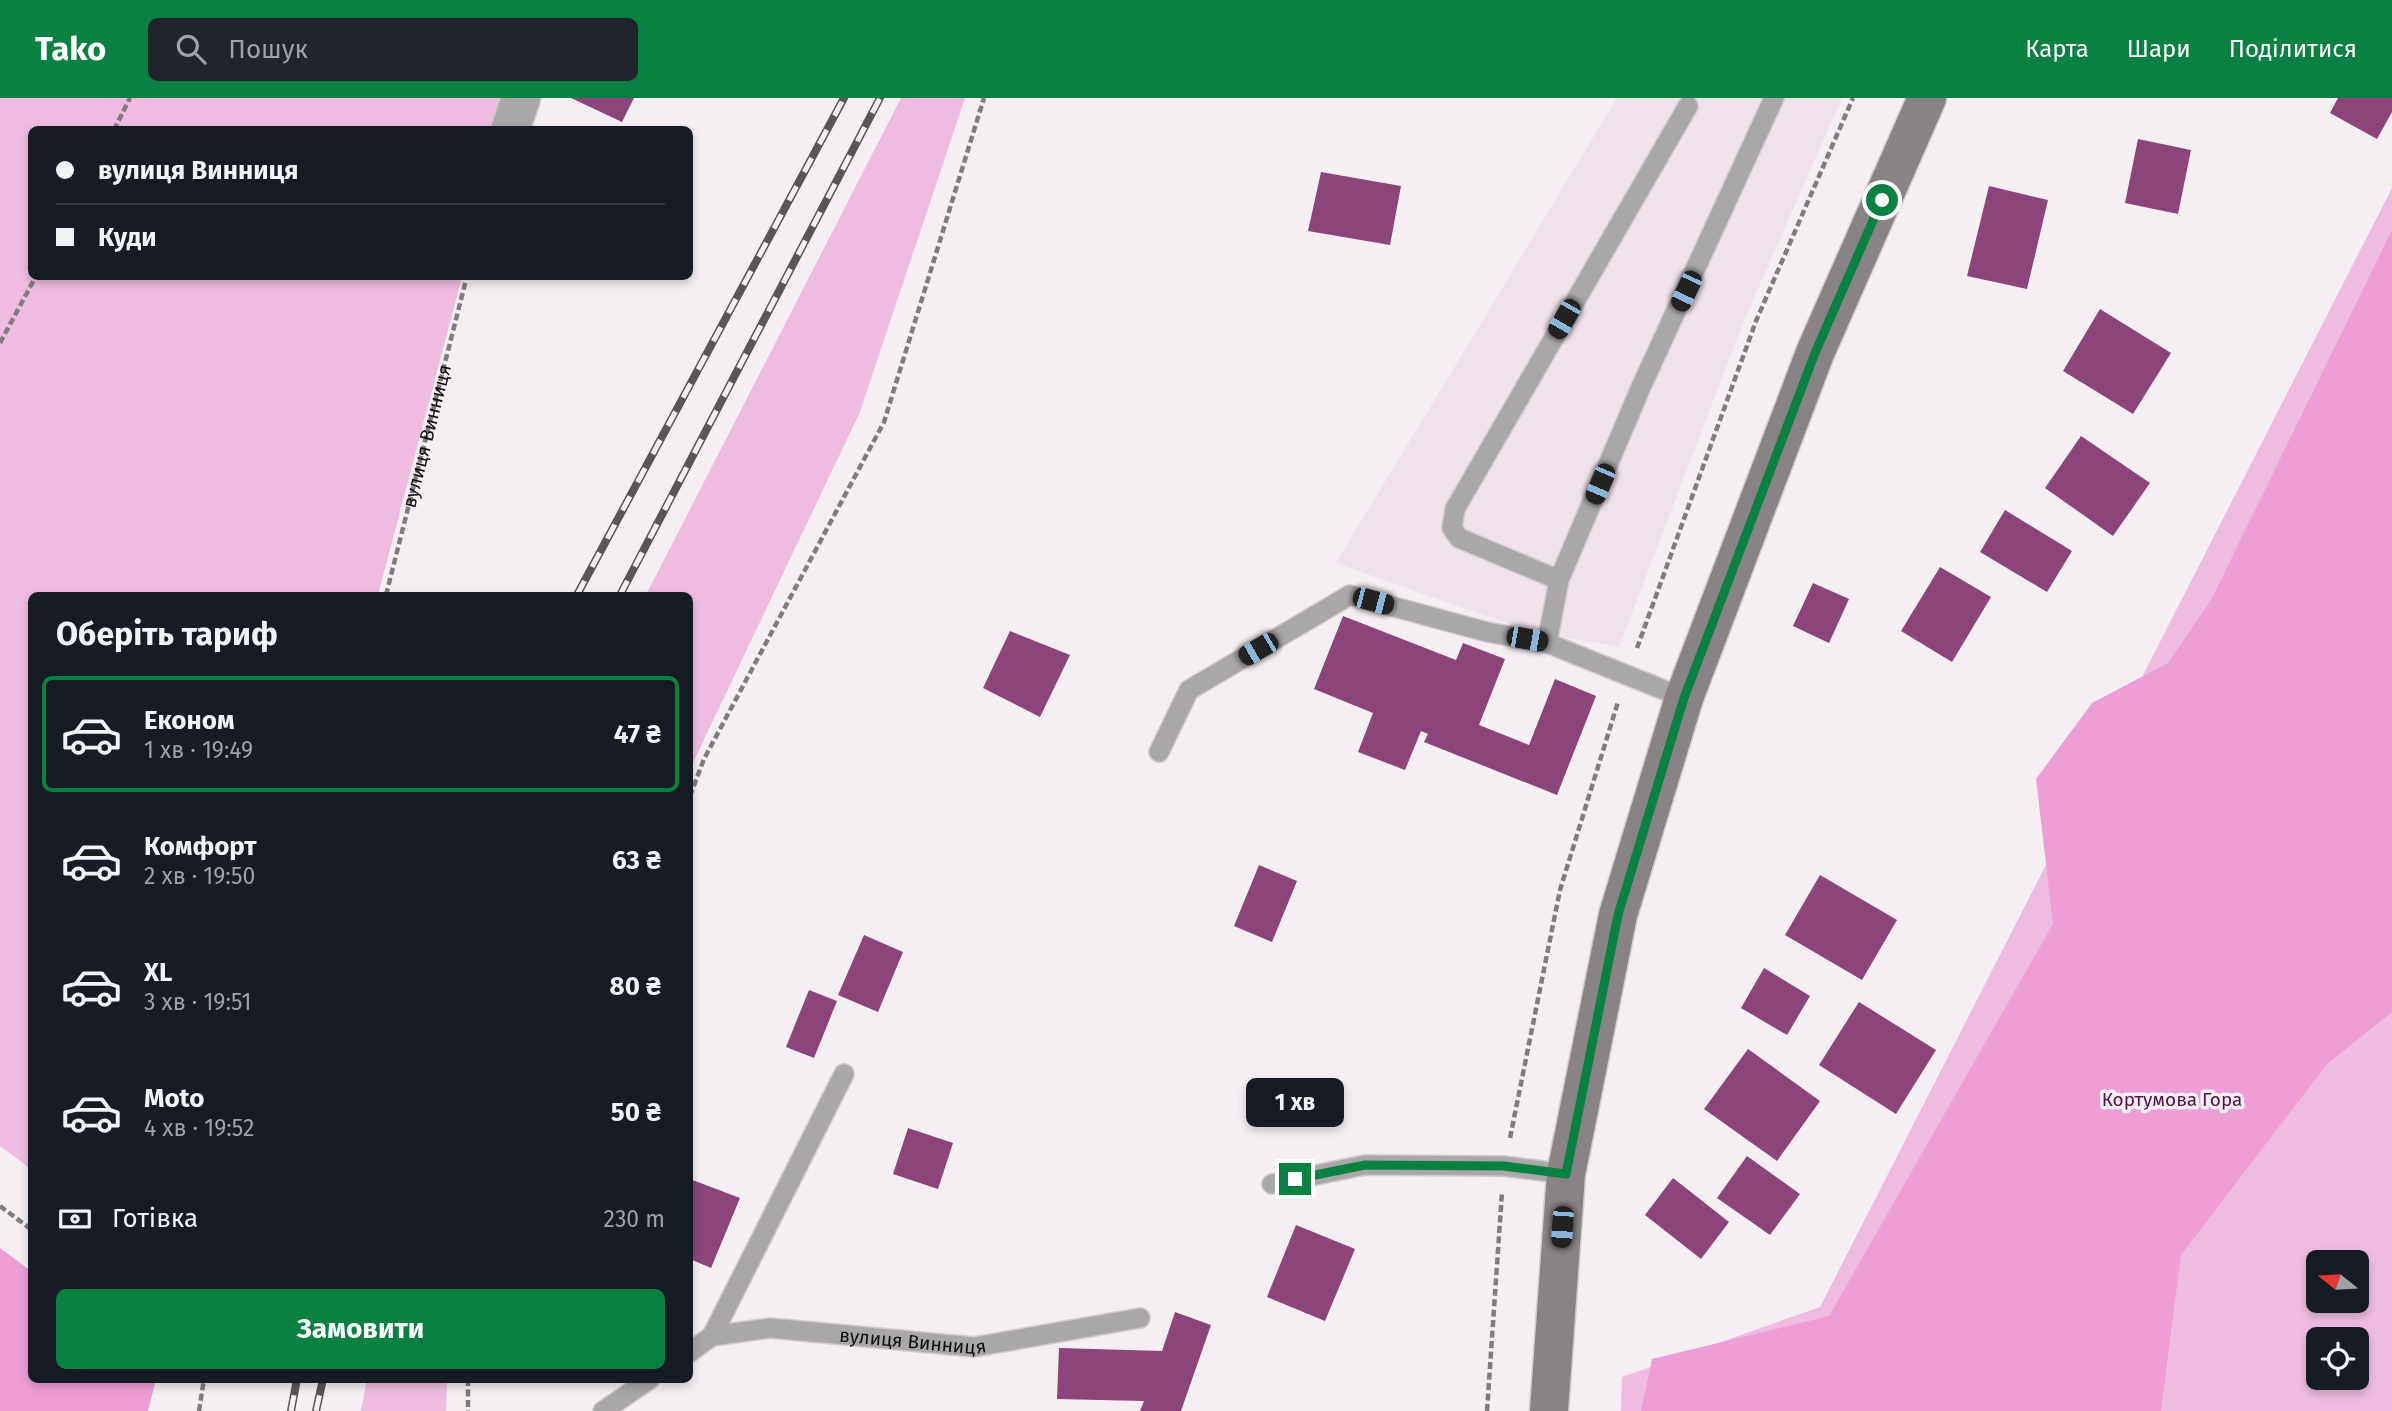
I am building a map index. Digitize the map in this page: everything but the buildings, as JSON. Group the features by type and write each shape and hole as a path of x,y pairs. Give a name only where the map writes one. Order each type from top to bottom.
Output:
{"main road":[{"path":"1549,1411 1566,1174 1618,915 1684,698 1815,353 1927,98"}],"street":[{"path":"511,126 521,98"}],"lane":[{"path":"1547,643 1559,580 1641,387 1774,98"},
{"path":"1559,580 1459,538 1452,528 1455,509 1688,106"},
{"path":"1159,752 1189,690 1350,595 1487,632 1547,643 1684,698"},
{"path":"712,1336 844,1074"},
{"path":"1272,1184 1365,1165 1504,1166 1566,1174"},
{"name":"вулиця Винниця","path":"693,1350 712,1336 770,1328 974,1347 1140,1318"},
{"path":"603,1411 644,1383"}],"path":[{"path":"116,126 130,98"},
{"path":"693,788 704,759 884,422 984,98"},
{"path":"0,343 34,280"},
{"name":"вулиця Винниця","path":"387,592 466,280"},
{"path":"0,1206 28,1227"},
{"path":"199,1411 203,1383"},
{"path":"468,1383 468,1411"}],"shaded area":[{"path":"1617,98 1842,98 1745,318 1619,647 1526,630 1336,563"}],"green space":[{"path":"0,98 509,98 502,126 28,126 28,280 461,280 379,592 28,592 28,1167 0,1146"},
{"path":"901,98 965,98 860,412 693,763 693,592 648,592"},
{"name":"Кортумова Гора","path":"2392,188 2392,1411 1621,1411 1622,1377 1820,1307"},
{"name":"Кортумова Гора","path":"2392,230 2392,1012 2327,1064 2181,1255 2161,1411 1641,1411 1652,1359 1829,1316 2053,924 2036,779 2092,703 2168,663 2211,600"},
{"path":"0,1248 28,1269 28,1383 155,1383 148,1411 0,1411"},
{"path":"366,1383 447,1383 446,1411 361,1411"}],"railway":[{"path":"579,592 844,98"},
{"path":"622,592 880,98"},
{"path":"291,1411 296,1383"},
{"path":"316,1411 322,1383"}],"route":[{"path":"1295,1179 1365,1165 1504,1166 1566,1174 1618,915 1684,698 1815,353 1882,200"}]}
